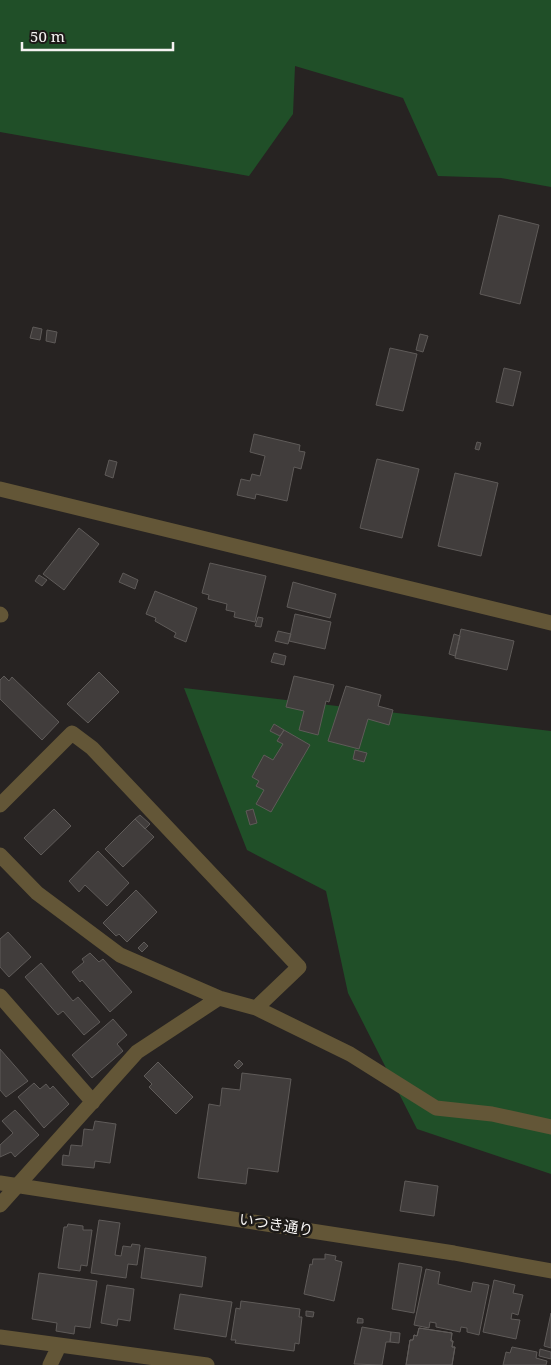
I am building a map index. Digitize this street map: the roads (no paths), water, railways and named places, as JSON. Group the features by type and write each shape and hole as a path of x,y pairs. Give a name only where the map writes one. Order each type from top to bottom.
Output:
{"street":[{"path":"0,489 551,623"},
{"path":"0,805 72,733 92,748 299,968 256,1008"},
{"path":"0,855 37,893 120,955 219,998 256,1008 350,1054 436,1108 492,1114 551,1127"},
{"path":"0,996 93,1102"},
{"path":"0,1205 7,1184 93,1102 137,1052 219,998"},
{"name":"いつき通り","path":"7,1184 454,1252 551,1270"},
{"path":"0,1337 207,1365"},
{"path":"50,1365 59,1346"}]}
